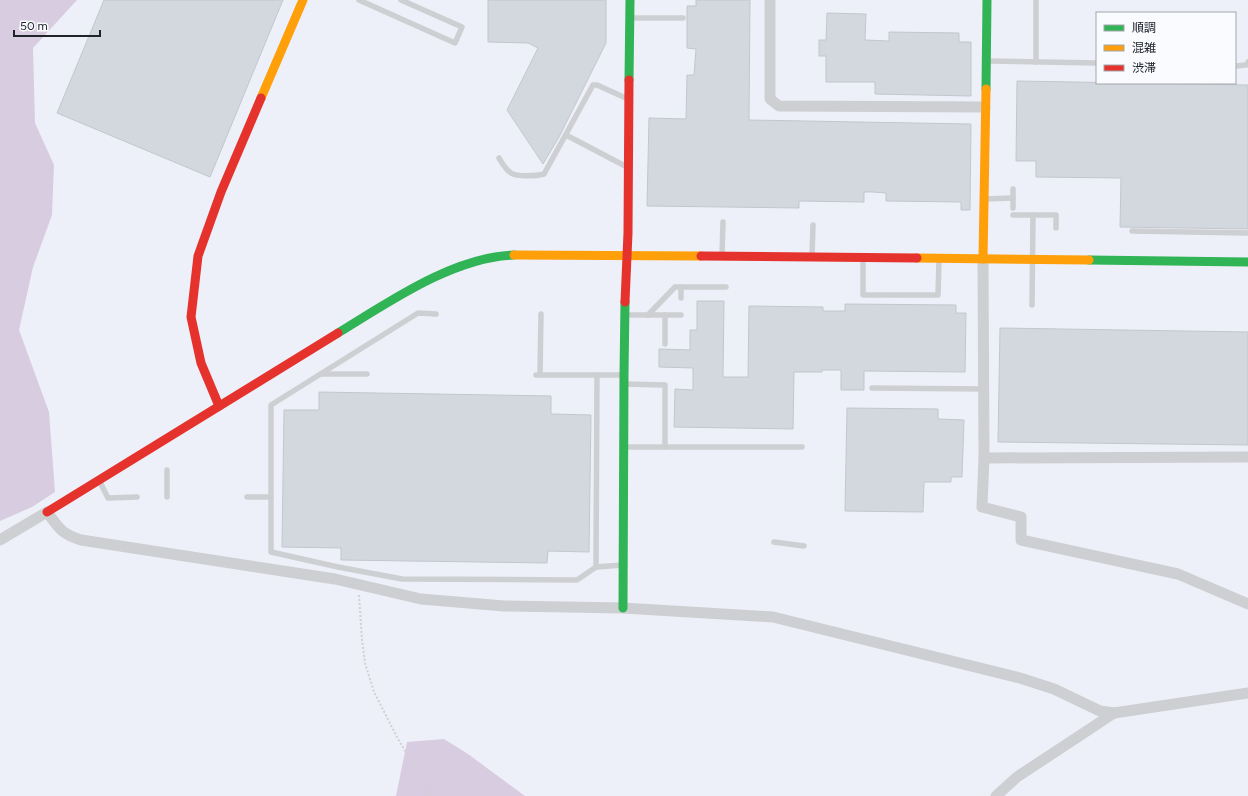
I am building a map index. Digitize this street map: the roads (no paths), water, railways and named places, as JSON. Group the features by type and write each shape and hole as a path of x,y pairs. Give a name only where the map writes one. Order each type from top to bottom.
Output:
{"street":[{"path":"220,406 201,363 191,317 198,256 221,192 303,0"},
{"path":"623,608 624,380 630,0"},
{"path":"770,0 770,99 779,106 985,107"},
{"path":"987,0 983,259 984,458 982,507 1021,517 1021,540 1178,574 1248,604"},
{"path":"0,540 409,290 436,277 476,261 512,255 1248,262"},
{"path":"984,458 1248,457"},
{"path":"48,512 60,530 81,540 335,579 421,599 504,606 623,608 773,617 1020,678 1054,689 1100,711 1114,714 1248,693"},
{"path":"996,796 1017,777 1114,714"}],"lane":[{"path":"359,0 455,43 462,27 401,0"},
{"path":"1036,0 1036,62"},
{"path":"630,18 683,18"},
{"path":"986,61 1096,63"},
{"path":"1236,66 1246,65 1248,62"},
{"path":"499,158 510,173 515,175 544,174 593,85 597,85 628,99"},
{"path":"566,135 628,168"},
{"path":"1013,189 1013,208"},
{"path":"984,199 1013,198"},
{"path":"1012,215 1056,215 1056,228"},
{"path":"1032,305 1033,215"},
{"path":"722,257 723,222"},
{"path":"812,257 814,225"},
{"path":"1132,231 1248,233"},
{"path":"863,258 863,295 938,295 939,258"},
{"path":"648,315 675,287 726,287"},
{"path":"681,287 681,298"},
{"path":"436,314 418,313 271,405 271,552 402,579 577,580 596,567 624,565"},
{"path":"541,314 538,341 538,375 597,375 665,385 665,447"},
{"path":"625,315 681,315"},
{"path":"665,315 665,344"},
{"path":"321,374 367,374"},
{"path":"596,567 597,375"},
{"path":"872,388 984,389"},
{"path":"624,447 802,447"},
{"path":"167,470 167,497"},
{"path":"98,480 108,498 137,497"},
{"path":"247,497 271,497"},
{"path":"774,542 804,546"}]}
